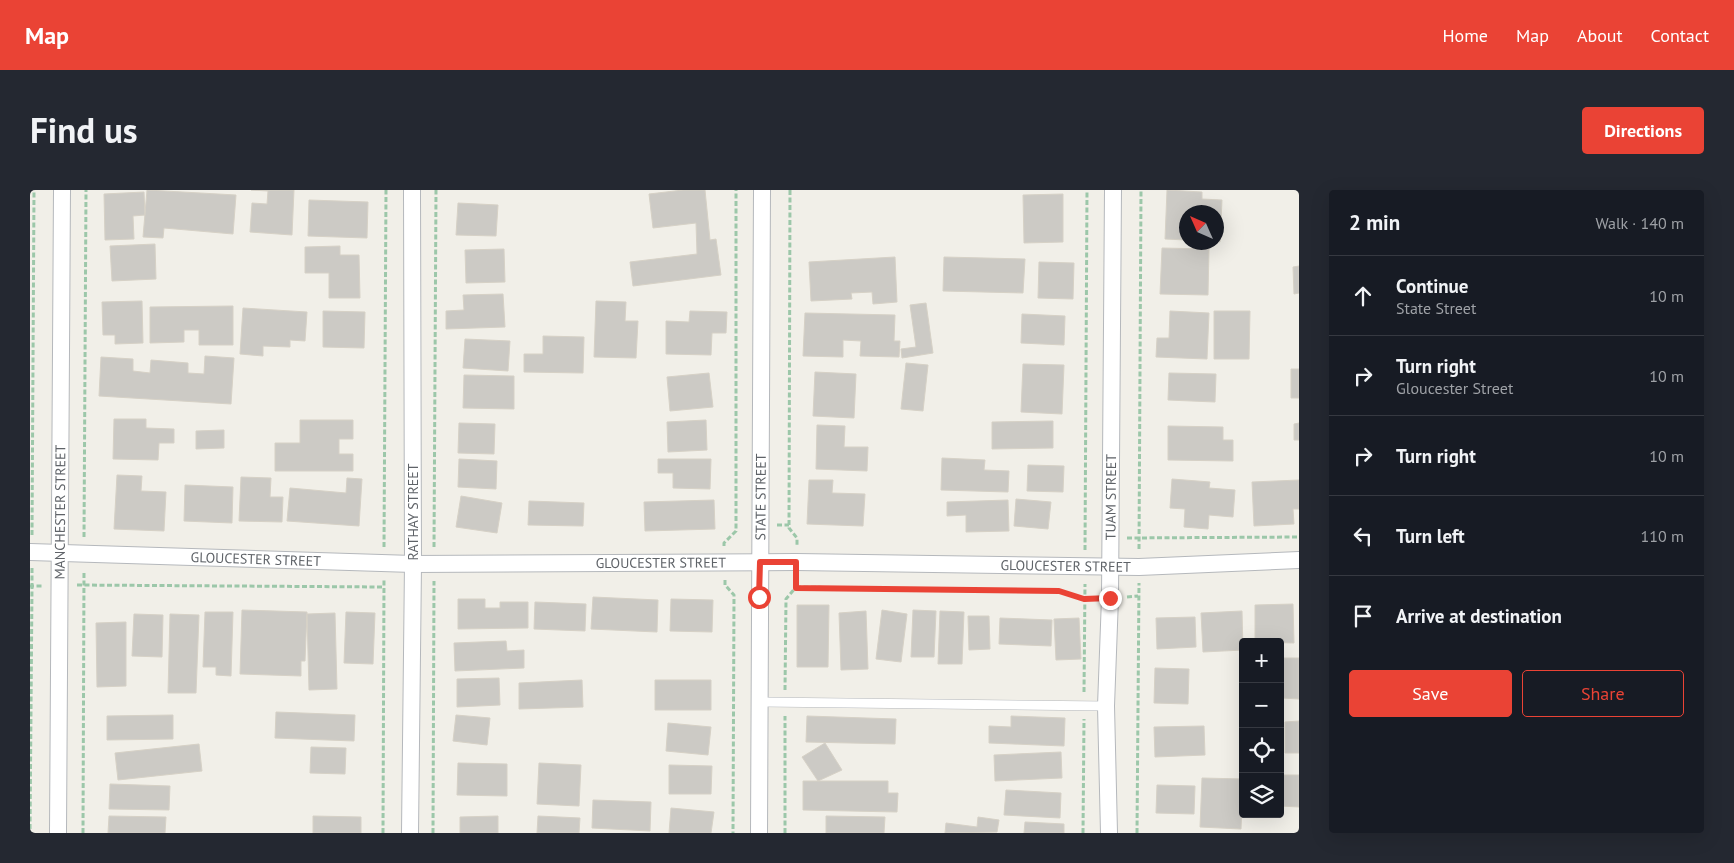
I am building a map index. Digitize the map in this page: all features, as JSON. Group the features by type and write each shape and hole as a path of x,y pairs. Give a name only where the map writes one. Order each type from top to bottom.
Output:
{"street":[{"name":"MANCHESTER STREET","path":"58,833 62,190"},
{"name":"RATHAY STREET","path":"410,833 413,564 412,190"},
{"name":"STATE STREET","path":"759,833 762,190"},
{"name":"TUAM STREET","path":"1108,833 1106,706 1110,598 1113,190"},
{"name":"GLOUCESTER STREET","path":"31,552 413,564 796,562 1139,567 1297,561"}],"lane":[{"path":"760,702 1106,706"}],"path":[{"path":"30,833 34,190"},
{"path":"83,833 86,190"},
{"path":"383,833 386,190"},
{"path":"433,833 436,190"},
{"path":"732,833 734,595 725,585 724,542 736,531 736,190"},
{"path":"785,833 786,599 796,588 797,538 789,525 790,190"},
{"path":"1083,833 1087,190"},
{"path":"1137,833 1141,190"},
{"path":"778,525 789,525"},
{"path":"1139,538 1299,537"},
{"path":"31,586 384,587"},
{"path":"796,588 1059,591 1084,599 1138,596"}],"building":[{"path":"147,190 236,195 233,234 164,228 163,238 143,237"},
{"path":"251,190 294,190 292,235 250,232 252,203 267,204 268,191"},
{"path":"683,190 705,190 710,240 716,239 721,275 633,286 630,262 697,254 696,223 653,228 649,194"},
{"path":"1167,190 1202,192 1202,199 1222,200 1222,205 1179,205 1179,240 1165,239"},
{"path":"144,192 145,215 133,216 134,239 105,240 104,194"},
{"path":"1063,194 1063,242 1024,243 1023,195"},
{"path":"309,200 368,202 367,238 308,236"},
{"path":"458,203 498,205 496,236 456,235"},
{"path":"155,244 156,279 112,281 110,246"},
{"path":"340,246 340,255 359,255 360,298 329,298 329,273 305,273 305,247"},
{"path":"1162,248 1209,250 1208,295 1160,294"},
{"path":"504,249 505,282 466,283 465,250"},
{"path":"895,257 897,302 873,304 872,292 851,293 852,299 811,301 809,262"},
{"path":"944,257 1025,259 1023,293 943,291"},
{"path":"1039,262 1074,263 1073,299 1038,298"},
{"path":"1299,266 1299,293 1294,294 1293,267"},
{"path":"503,294 505,327 446,329 446,311 464,310 463,295"},
{"path":"142,301 143,343 115,344 115,335 103,335 102,302"},
{"path":"596,301 626,302 625,321 638,321 636,358 594,357"},
{"path":"926,303 933,353 902,358 901,349 916,347 910,305"},
{"path":"233,306 233,345 199,345 199,330 184,330 184,342 150,343 150,307"},
{"path":"243,308 307,312 305,341 290,340 290,347 263,346 263,356 240,354"},
{"path":"323,311 365,312 364,348 323,347"},
{"path":"690,311 727,312 726,333 712,333 711,355 666,354 666,321 689,322"},
{"path":"1170,311 1209,313 1207,359 1156,357 1157,338 1169,338"},
{"path":"1214,311 1250,311 1249,359 1214,359"},
{"path":"805,313 895,315 894,341 900,341 899,357 860,356 861,341 843,340 843,357 803,356"},
{"path":"1022,314 1065,316 1064,345 1021,343"},
{"path":"543,336 584,337 583,373 524,372 524,354 543,354"},
{"path":"465,339 510,341 508,371 463,368"},
{"path":"205,356 234,358 231,404 99,396 101,357 133,359 133,371 150,373 151,360 188,363 188,373 204,374"},
{"path":"906,363 928,365 923,411 901,409"},
{"path":"1023,364 1064,365 1062,414 1021,412"},
{"path":"1291,369 1299,369 1299,398 1291,398"},
{"path":"815,372 856,374 854,418 813,416"},
{"path":"709,373 713,407 670,411 667,377"},
{"path":"1169,373 1216,374 1215,402 1168,400"},
{"path":"464,375 514,376 514,409 463,408"},
{"path":"114,419 146,419 146,428 174,429 174,443 159,443 158,460 113,459"},
{"path":"300,420 353,420 353,439 339,439 339,454 353,454 353,471 275,471 275,443 300,443"},
{"path":"706,420 707,450 668,452 667,422"},
{"path":"1053,421 1053,448 992,449 992,422"},
{"path":"459,423 495,424 494,454 458,453"},
{"path":"1299,423 1299,440 1294,440 1294,424"},
{"path":"817,425 845,426 844,447 868,447 867,471 816,469"},
{"path":"1168,426 1223,427 1223,440 1233,440 1233,461 1168,460"},
{"path":"224,430 224,448 196,449 196,431"},
{"path":"942,458 985,460 984,470 1009,471 1008,492 941,490"},
{"path":"459,459 497,461 496,489 458,487"},
{"path":"658,459 711,459 710,489 673,488 673,473 658,473"},
{"path":"1028,465 1064,466 1063,492 1027,491"},
{"path":"117,475 142,476 141,491 166,492 164,531 114,529"},
{"path":"241,477 271,478 270,497 283,497 282,522 239,521"},
{"path":"347,478 362,479 359,526 287,521 290,488 346,493"},
{"path":"1172,479 1210,482 1209,488 1235,490 1233,517 1209,515 1208,529 1184,527 1185,509 1170,508"},
{"path":"809,480 833,480 832,493 865,494 863,526 807,524"},
{"path":"1299,480 1299,509 1293,509 1294,524 1254,526 1252,482"},
{"path":"185,485 233,487 232,523 184,521"},
{"path":"461,496 502,503 497,533 456,527"},
{"path":"1016,499 1051,502 1048,529 1014,526"},
{"path":"714,500 715,529 645,531 644,502"},
{"path":"1008,500 1009,531 966,532 966,515 947,516 947,502"},
{"path":"529,501 584,503 583,526 528,525"},
{"path":"593,597 658,600 657,632 591,629"},
{"path":"458,599 485,599 485,608 500,608 500,602 528,602 528,628 458,629"},
{"path":"671,599 713,600 712,632 670,631"},
{"path":"535,602 586,604 585,631 534,629"},
{"path":"1293,604 1294,643 1284,643 1284,638 1255,638 1255,605"},
{"path":"797,605 829,605 828,667 797,667"},
{"path":"242,610 307,612 305,661 301,661 301,676 240,674"},
{"path":"882,610 907,614 901,662 876,659"},
{"path":"913,610 936,611 934,657 911,657"},
{"path":"866,611 868,669 841,670 839,613"},
{"path":"940,611 964,612 962,664 938,664"},
{"path":"1242,611 1243,638 1239,638 1239,650 1203,652 1201,613"},
{"path":"205,612 233,612 231,676 216,675 216,667 203,667"},
{"path":"346,612 375,613 373,664 344,663"},
{"path":"335,613 337,689 309,690 307,614"},
{"path":"134,614 163,615 162,657 132,656"},
{"path":"170,614 199,615 196,693 168,693"},
{"path":"968,616 989,616 990,649 969,650"},
{"path":"1195,617 1196,647 1157,649 1156,618"},
{"path":"1000,618 1052,620 1051,646 999,644"},
{"path":"1079,618 1081,659 1056,660 1054,619"},
{"path":"126,622 126,686 97,687 96,623"},
{"path":"506,641 507,651 524,650 524,668 455,671 454,643"},
{"path":"1284,658 1299,658 1299,699 1284,698"},
{"path":"1155,668 1189,669 1188,704 1154,703"},
{"path":"499,678 500,705 457,707 457,679"},
{"path":"582,680 583,707 519,709 519,683"},
{"path":"655,680 711,680 711,710 655,710"},
{"path":"276,712 355,715 354,741 275,738"},
{"path":"173,715 173,739 107,740 107,716"},
{"path":"456,715 490,718 487,745 453,741"},
{"path":"807,716 896,719 895,744 806,742"},
{"path":"1011,716 1065,718 1064,746 989,743 989,726 1011,727"},
{"path":"1299,721 1299,753 1285,753 1285,722"},
{"path":"668,723 711,727 708,755 666,751"},
{"path":"1204,726 1205,755 1155,757 1154,727"},
{"path":"825,743 842,770 818,781 802,757"},
{"path":"199,744 202,771 118,780 115,753"},
{"path":"311,747 346,748 345,774 310,773"},
{"path":"1061,752 1062,778 995,781 994,755"},
{"path":"458,763 507,764 507,796 457,795"},
{"path":"539,763 581,765 579,806 537,804"},
{"path":"669,765 712,766 711,794 669,794"},
{"path":"1284,775 1299,775 1299,807 1284,806"},
{"path":"1202,778 1239,779 1239,818 1241,818 1241,829 1200,827"},
{"path":"803,781 888,781 888,793 898,793 897,812 803,810"},
{"path":"110,784 170,786 169,810 109,809"},
{"path":"1157,785 1195,786 1194,814 1156,813"},
{"path":"1006,790 1061,793 1060,818 1004,815"},
{"path":"593,800 651,802 650,831 592,828"},
{"path":"671,808 714,812 711,833 669,833"},
{"path":"109,816 166,817 165,833 108,833"},
{"path":"313,816 361,817 361,833 313,833"},
{"path":"498,816 498,833 460,833 460,817"},
{"path":"538,816 580,818 579,833 537,833"},
{"path":"826,816 885,817 884,833 826,833"},
{"path":"978,817 999,820 997,832 945,833 946,823 977,827"},
{"path":"1025,822 1064,824 1064,833 1024,833"}],"route":[{"path":"759,597 760,562 796,562 796,588 1059,591 1084,599 1110,598"}]}
